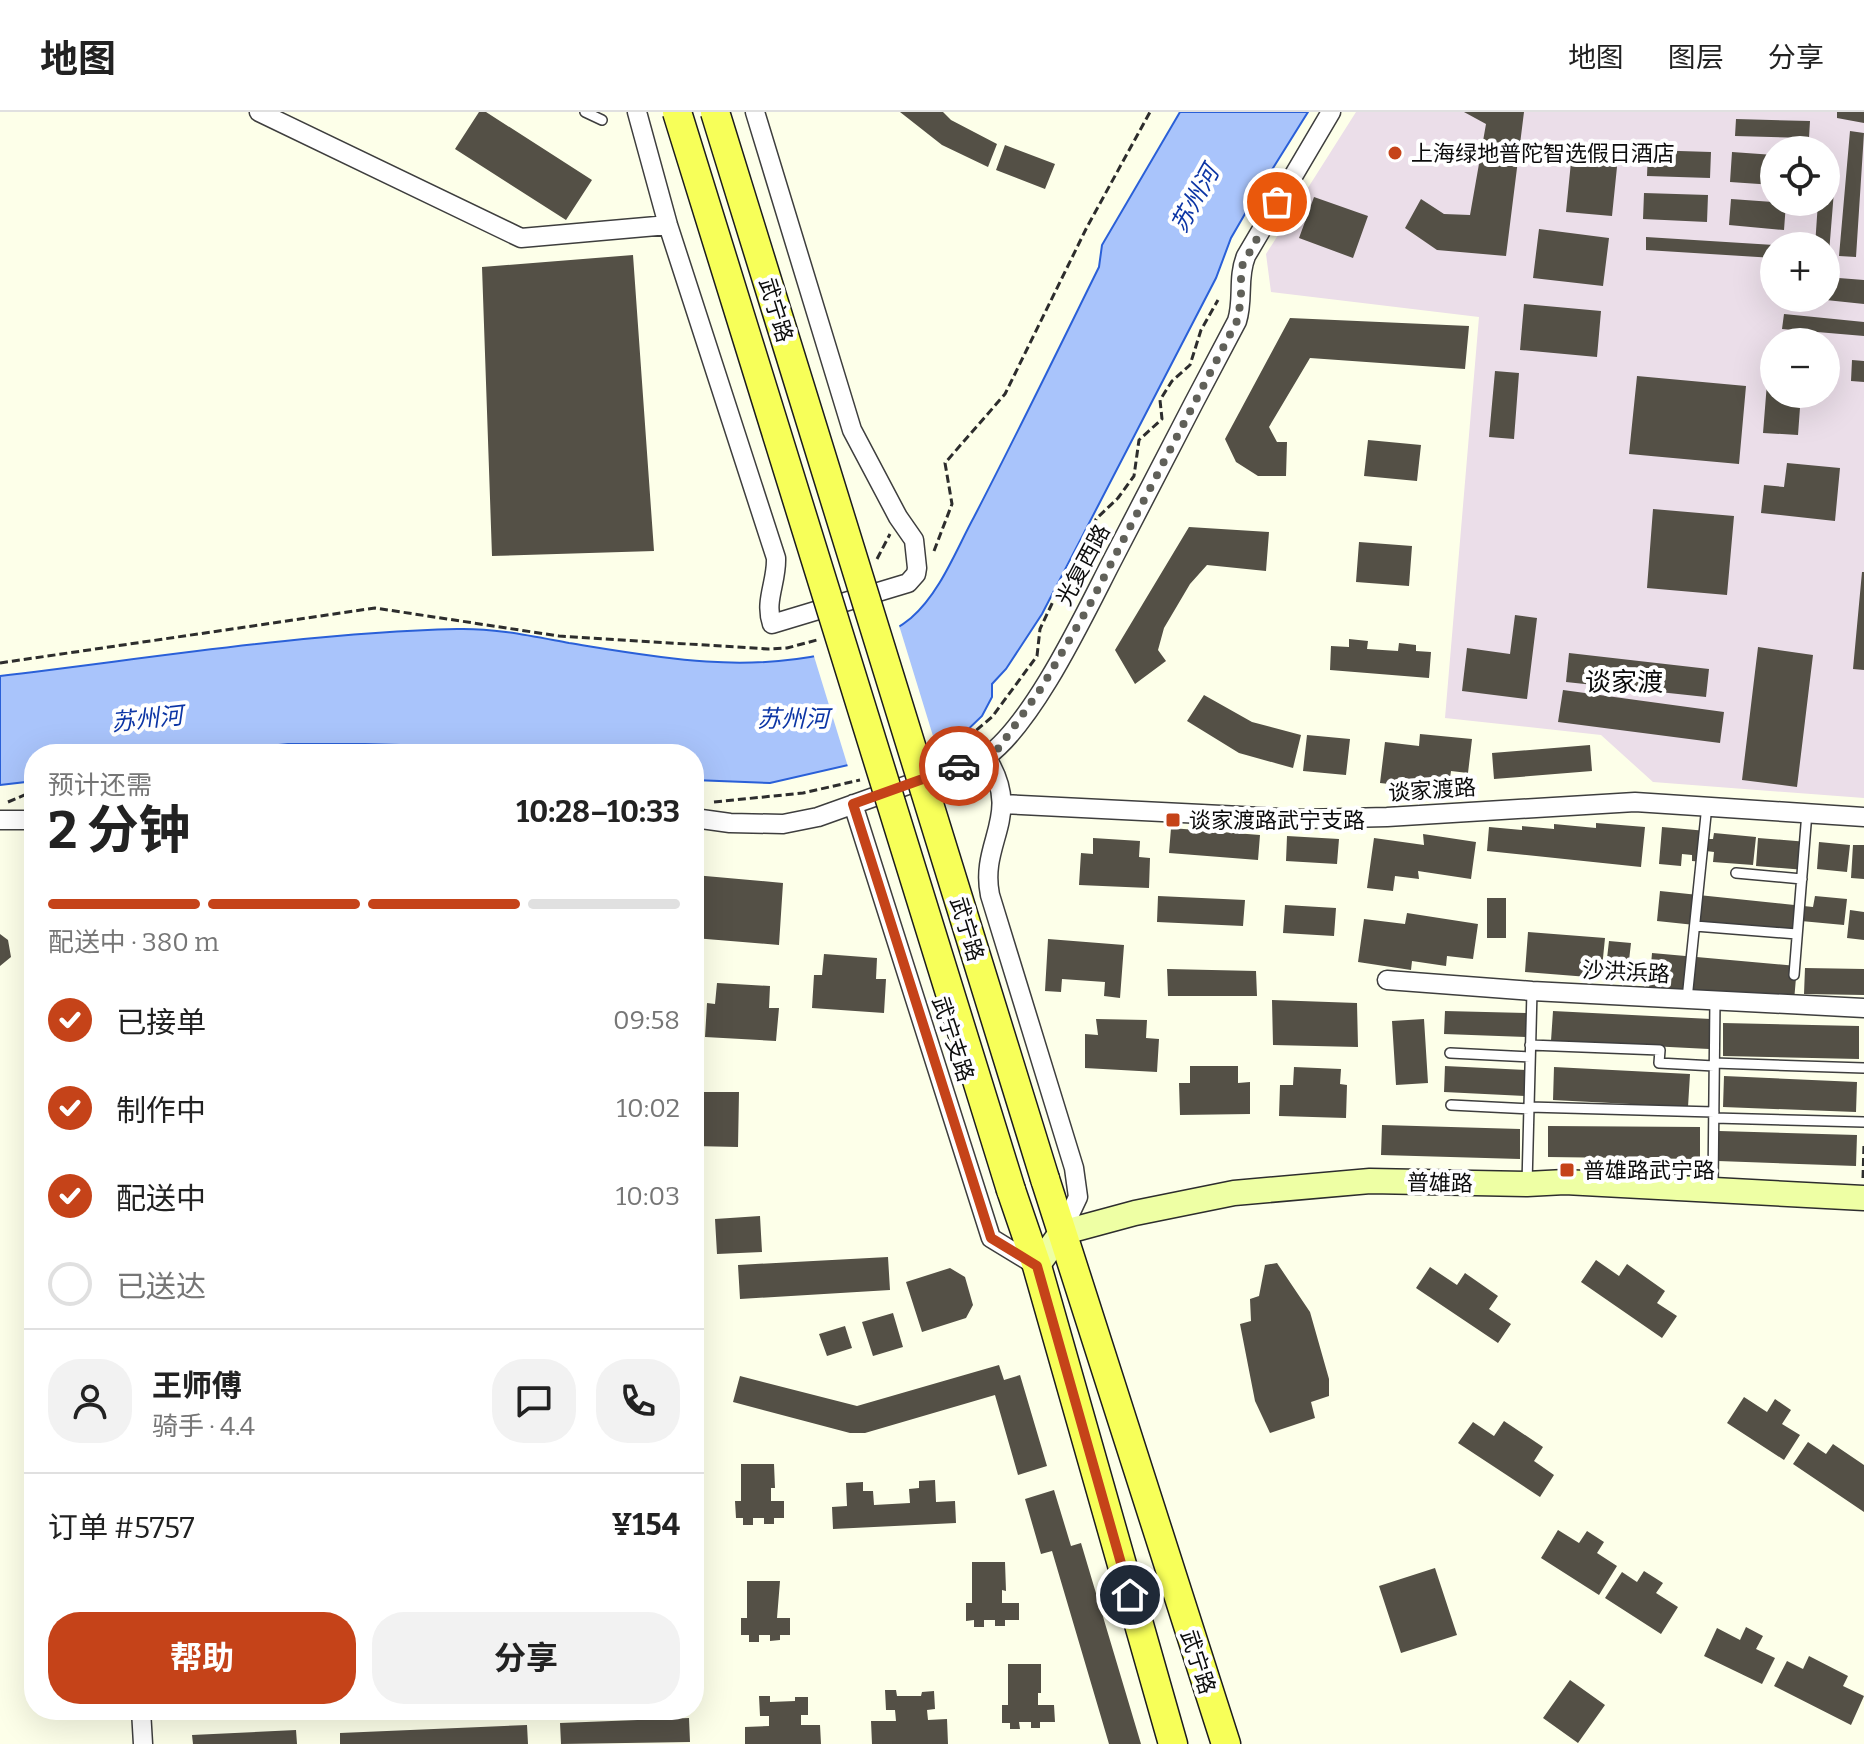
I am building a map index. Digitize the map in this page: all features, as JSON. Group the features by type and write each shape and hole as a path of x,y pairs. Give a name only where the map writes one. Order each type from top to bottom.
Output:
{"main road":[{"name":"武宁路","path":"677,112 1037,1266 1173,1744"},
{"name":"武宁路","path":"715,112 1061,1233 1226,1744"},
{"name":"普雄路","path":"1061,1233 1234,1193 1370,1181 1565,1182 1863,1198"},
{"path":"1037,1266 1061,1233"}],"street":[{"path":"259,112 521,238 668,225"},
{"path":"637,112 668,225 776,558 767,607 772,624 908,583 916,574 918,559 914,540 898,517 852,430 755,112"},
{"name":"光复西路","path":"704,819 770,825 818,817 986,757 999,748 1021,719 1089,606 1237,321 1241,300 1241,268 1246,256 1331,112"},
{"path":"986,757 1001,786 1002,804 988,887 1074,1168 1078,1197 1061,1233"},
{"name":"谈家渡路","path":"1002,804 1302,819 1413,816 1600,803 1707,805 1864,817"},
{"name":"武宁支路","path":"853,804 991,1238 1037,1266"},
{"path":"0,820 24,820"},
{"name":"沙洪浜路","path":"1387,980 1532,991 1864,1008"},
{"path":"142,1720 143,1744"}],"lane":[{"path":"585,112 602,120"},
{"path":"1687,999 1707,805"},
{"path":"1794,975 1807,812"},
{"path":"1736,873 1802,879"},
{"path":"1695,926 1797,934"},
{"path":"1527,1184 1532,991"},
{"path":"1713,1191 1715,1000"},
{"path":"1530,1045 1660,1050 1659,1063 1864,1068"},
{"path":"1450,1053 1530,1057"},
{"path":"1451,1105 1864,1122"}],"path":[{"path":"931,559 952,504 945,463 1005,394 1087,227 1150,112"},
{"path":"934,753 961,743 992,717 1037,656 1040,629 1056,595 1090,544 1096,519 1118,498 1134,476 1139,440 1162,419 1160,400 1172,381 1190,365 1201,330 1218,300"},
{"path":"875,563 898,517"},
{"path":"0,663 375,608 574,637 768,649 787,648 825,638"},
{"path":"707,802 803,793 865,779"},
{"path":"0,803 24,795"},
{"path":"1863,1198 1864,1144"}],"shaded area":[{"path":"1356,112 1864,112 1864,798 1653,782 1601,735 1445,718 1479,317 1271,292 1266,254"}],"water":[{"name":"苏州河","path":"1180,112 1308,112 1231,238 1216,278 1042,614 1006,669 992,684 992,697 982,716 957,740 770,783 704,780 704,744 24,744 24,782 0,785 0,676 228,647 400,631 485,630 665,658 729,663 793,660 826,654 881,637 921,608 947,570 1099,267 1102,245"}],"pier":[{"path":"898,622 937,749 849,770 813,653 871,637"}],"building":[{"path":"479,112 486,112 592,180 566,220 455,149"},
{"path":"900,112 943,112 951,120 997,144 988,167 942,145"},
{"name":"上海绿地普陀智选假日酒店","path":"1464,112 1524,112 1506,256 1437,250 1405,228 1421,199 1444,214 1470,215 1486,124"},
{"path":"1837,112 1864,112 1864,123 1837,118"},
{"path":"1736,119 1810,121 1809,136 1735,136"},
{"path":"1850,131 1864,133 1856,257 1840,256"},
{"path":"1005,145 1055,164 1045,189 996,170"},
{"path":"1648,150 1711,152 1710,178 1647,176"},
{"path":"1572,152 1618,157 1612,216 1566,212"},
{"path":"1732,152 1760,154 1760,184 1730,182"},
{"path":"1644,193 1708,195 1707,222 1643,219"},
{"path":"1314,197 1368,216 1353,258 1299,238"},
{"path":"1731,199 1760,201 1760,216 1785,216 1784,230 1729,225"},
{"path":"1817,216 1832,216 1831,232 1816,232"},
{"path":"1539,229 1609,238 1603,286 1533,278"},
{"path":"1646,237 1760,244 1760,257 1646,250"},
{"path":"633,255 654,551 492,556 482,267"},
{"path":"1840,278 1864,280 1864,304 1840,301"},
{"path":"1524,304 1601,311 1597,357 1520,350"},
{"path":"1784,314 1864,322 1864,336 1840,334 1840,328 1782,328"},
{"path":"1290,318 1469,326 1465,369 1310,358 1269,427 1277,442 1287,442 1286,476 1258,476 1236,462 1225,439"},
{"path":"1852,360 1864,361 1864,382 1851,381"},
{"path":"1495,371 1519,373 1514,439 1489,437"},
{"path":"1637,376 1746,386 1739,464 1629,454"},
{"path":"1765,408 1800,408 1798,435 1763,433"},
{"path":"1368,440 1421,445 1417,481 1364,476"},
{"path":"1787,463 1840,468 1835,521 1761,513 1764,485 1784,487"},
{"path":"1653,509 1734,516 1727,595 1647,588"},
{"path":"1189,527 1269,532 1266,571 1207,565 1190,584 1164,628 1158,650 1166,661 1135,684 1115,650"},
{"path":"1359,542 1412,546 1409,586 1356,582"},
{"path":"1864,572 1864,670 1853,669"},
{"path":"1515,615 1537,618 1527,699 1462,691 1467,648 1510,654"},
{"path":"1349,639 1368,641 1367,649 1398,651 1399,643 1416,645 1416,651 1431,652 1429,678 1330,670 1331,646 1349,647"},
{"path":"1758,647 1813,655 1797,787 1742,780"},
{"path":"1569,653 1709,669 1706,697 1566,682"},
{"path":"1563,690 1724,712 1720,743 1558,722"},
{"path":"1204,695 1252,722 1301,735 1293,768 1239,753 1187,721"},
{"path":"1420,734 1472,739 1468,773 1451,771 1449,785 1418,782 1417,787 1380,783 1385,742 1419,746"},
{"path":"1307,735 1350,739 1346,775 1303,771"},
{"path":"1590,745 1592,771 1494,779 1492,753"},
{"path":"1596,823 1645,827 1641,867 1487,851 1489,827 1554,829 1554,824 1596,828"},
{"path":"1662,827 1707,831 1707,839 1713,839 1714,833 1756,837 1753,865 1713,862 1714,852 1706,851 1705,862 1692,861 1692,855 1682,854 1681,866 1659,864"},
{"path":"1171,828 1260,835 1258,860 1169,853"},
{"path":"1423,834 1476,842 1471,879 1418,871 1419,879 1395,876 1393,891 1367,888 1374,838 1424,845"},
{"path":"1287,836 1339,839 1337,864 1286,861"},
{"path":"1093,838 1140,841 1139,857 1150,858 1149,888 1079,885 1081,853 1093,854"},
{"path":"1758,838 1808,842 1805,870 1756,866"},
{"path":"1819,842 1850,845 1847,872 1817,869"},
{"path":"1853,845 1864,845 1864,879 1851,878"},
{"path":"704,876 783,883 779,945 704,939"},
{"path":"1660,891 1813,907 1815,896 1847,899 1844,925 1801,921 1800,936 1657,921"},
{"path":"1158,896 1245,900 1243,926 1157,922"},
{"path":"1487,898 1506,898 1506,938 1487,938"},
{"path":"1285,905 1336,908 1334,936 1283,933"},
{"path":"1850,910 1864,912 1864,940 1847,938"},
{"path":"1407,913 1478,924 1473,959 1447,956 1446,966 1412,961 1411,970 1358,962 1364,919 1405,924"},
{"path":"1528,932 1605,938 1601,978 1525,972"},
{"path":"0,934 8,940 11,957 0,966"},
{"path":"1048,939 1124,945 1120,998 1104,996 1105,982 1062,979 1061,992 1045,991"},
{"path":"1609,941 1631,943 1627,978 1605,976"},
{"path":"1652,953 1797,966 1794,1001 1649,988"},
{"path":"824,954 877,958 876,979 886,979 884,1013 812,1008 814,975 822,975"},
{"path":"1805,968 1864,969 1864,995 1804,994"},
{"path":"1167,969 1256,971 1257,996 1168,996"},
{"path":"717,983 770,986 769,1008 779,1008 776,1041 705,1037 707,1003 715,1004"},
{"path":"1272,1000 1357,1003 1358,1047 1273,1045"},
{"path":"1445,1011 1528,1013 1527,1037 1444,1034"},
{"path":"1553,1011 1711,1019 1709,1049 1551,1041"},
{"path":"1096,1019 1147,1020 1146,1038 1159,1039 1157,1072 1085,1068 1085,1034 1098,1035"},
{"path":"1424,1019 1428,1083 1396,1085 1392,1021"},
{"path":"1723,1023 1859,1026 1859,1059 1723,1056"},
{"path":"1190,1066 1238,1066 1238,1083 1250,1082 1250,1114 1180,1115 1179,1083 1190,1083"},
{"path":"1445,1066 1526,1070 1525,1096 1444,1092"},
{"path":"1294,1067 1341,1069 1340,1084 1347,1085 1346,1118 1279,1116 1280,1085 1293,1085"},
{"path":"1554,1067 1690,1074 1688,1107 1553,1100"},
{"path":"1724,1076 1857,1082 1856,1112 1723,1107"},
{"path":"704,1092 739,1092 738,1147 704,1146"},
{"path":"1382,1125 1520,1129 1520,1159 1381,1155"},
{"path":"1548,1126 1700,1127 1700,1159 1548,1157"},
{"path":"1719,1131 1857,1135 1856,1166 1718,1161"},
{"path":"760,1216 762,1252 717,1254 715,1219"},
{"path":"888,1257 890,1290 740,1299 738,1265"},
{"path":"1596,1260 1619,1276 1627,1264 1665,1291 1657,1303 1677,1316 1662,1338 1581,1282"},
{"path":"1277,1263 1310,1312 1329,1379 1329,1396 1311,1402 1315,1418 1270,1433 1255,1401 1240,1324 1251,1321 1250,1299 1259,1296 1265,1265"},
{"path":"1430,1267 1457,1285 1465,1273 1498,1296 1489,1309 1511,1324 1498,1343 1416,1288"},
{"path":"950,1268 965,1277 973,1305 966,1318 922,1332 906,1282"},
{"path":"893,1313 903,1347 873,1356 862,1322"},
{"path":"845,1326 852,1348 827,1356 819,1334"},
{"path":"999,1365 1004,1380 1020,1375 1047,1466 1018,1475 995,1395 865,1433 850,1433 733,1402 740,1376 857,1406"},
{"path":"1744,1397 1767,1412 1775,1399 1791,1410 1782,1424 1800,1435 1784,1460 1727,1423"},
{"path":"1504,1421 1543,1447 1534,1461 1554,1475 1540,1497 1458,1443 1473,1422 1494,1436"},
{"path":"1808,1442 1826,1454 1833,1444 1864,1465 1864,1512 1793,1464"},
{"path":"741,1464 774,1464 775,1488 771,1488 771,1501 784,1501 784,1518 774,1518 774,1524 764,1524 764,1518 753,1518 753,1525 743,1525 743,1518 736,1518 735,1501 741,1501"},
{"path":"935,1480 936,1502 955,1501 956,1523 833,1529 832,1507 847,1506 846,1483 863,1482 863,1491 873,1491 874,1505 910,1503 909,1489 919,1488 919,1481"},
{"path":"1054,1490 1071,1546 1081,1543 1141,1744 1109,1744 1052,1551 1041,1554 1025,1499"},
{"path":"1558,1530 1579,1543 1587,1531 1604,1542 1597,1553 1617,1566 1599,1595 1541,1558"},
{"path":"972,1562 1005,1562 1006,1591 1002,1590 1002,1603 1019,1603 1019,1620 1005,1620 1005,1626 995,1626 995,1620 984,1620 984,1627 974,1627 974,1620 966,1621 966,1603 972,1603"},
{"path":"1435,1568 1457,1635 1401,1653 1379,1586"},
{"path":"1644,1571 1663,1583 1656,1593 1678,1607 1661,1634 1605,1598 1622,1572 1637,1582"},
{"path":"747,1581 780,1581 777,1618 790,1618 790,1635 780,1635 780,1640 770,1641 770,1635 759,1635 759,1642 749,1642 749,1635 741,1635 741,1618 747,1618"},
{"path":"1746,1627 1763,1636 1756,1649 1775,1658 1762,1684 1704,1656 1717,1628 1740,1640"},
{"path":"1809,1656 1848,1676 1843,1686 1864,1696 1851,1725 1774,1686 1787,1661 1803,1669"},
{"path":"1008,1664 1041,1664 1038,1705 1054,1705 1055,1722 1040,1722 1040,1728 1031,1728 1031,1722 1019,1722 1020,1729 1010,1729 1010,1723 1002,1723 1002,1705 1008,1705"},
{"path":"1570,1680 1605,1705 1578,1743 1543,1718"},
{"path":"885,1690 896,1690 897,1696 921,1696 922,1692 934,1691 935,1709 927,1710 928,1720 947,1719 948,1744 872,1744 871,1721 896,1721 895,1710 886,1710"},
{"path":"759,1696 770,1696 770,1702 808,1697 808,1715 801,1715 801,1725 820,1725 821,1744 745,1744 745,1727 769,1726 769,1716 760,1716"},
{"path":"689,1720 690,1742 561,1744 560,1723"},
{"path":"527,1725 528,1744 340,1744 340,1733"},
{"path":"296,1730 297,1744 193,1744 192,1735"}],"way so far":[{"path":"959,766 986,757 1010,736 1089,606 1237,321 1241,300 1241,268 1277,202"}],"place":[{"name":"上海绿地普陀智选假日酒店","path":"1395,153"},
{"name":"谈家渡路武宁支路","path":"1173,820"},
{"name":"普雄路武宁路","path":"1567,1170"}],"district":[{"name":"谈家渡","path":"1624,682"}],"route":[{"path":"959,766 853,804 991,1238 1037,1266 1130,1595"}]}
